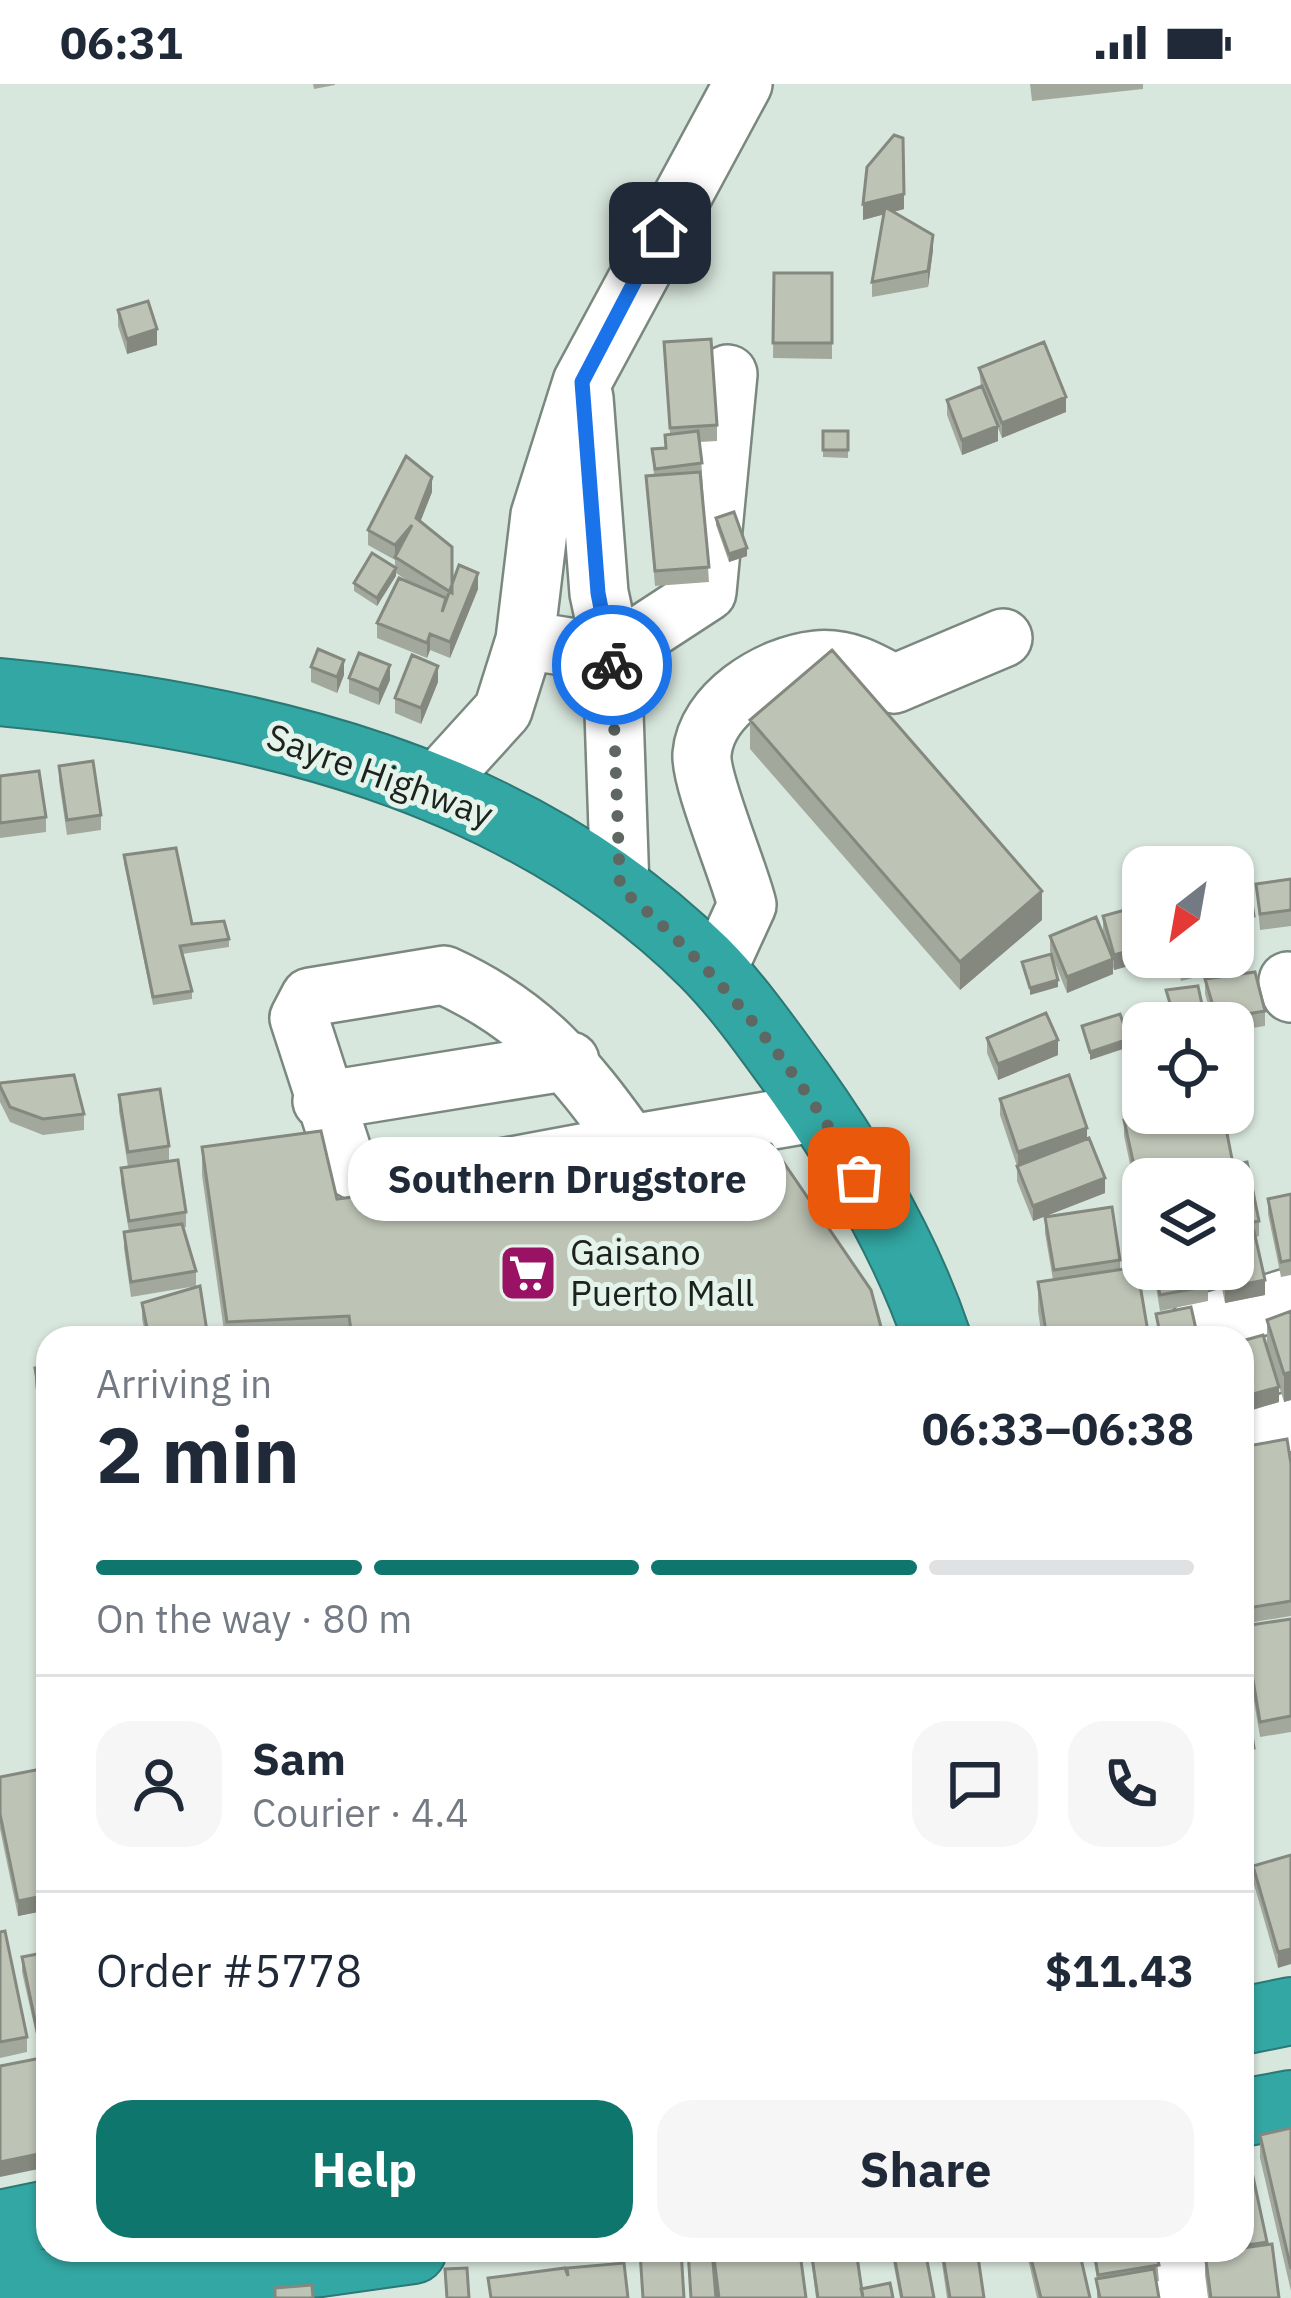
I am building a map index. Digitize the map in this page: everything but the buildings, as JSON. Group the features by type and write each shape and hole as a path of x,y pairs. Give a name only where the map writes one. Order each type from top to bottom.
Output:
{"highway":[{"name":"Sayre Highway","path":"0,692 196,715 356,758 523,828 620,888 716,975 820,1112 901,1255 932,1326"},
{"path":"1254,2019 1291,2012"},
{"path":"1254,2062 1291,2055"},
{"path":"1254,2111 1291,2104"},
{"path":"0,2224 36,2216"},
{"path":"0,2253 36,2250"},
{"path":"0,2276 47,2284 327,2262"}],"street":[{"path":"433,787 502,710 525,640 540,515 582,382 743,84"},
{"path":"525,640 612,655 663,617 698,602 712,580 728,374"},
{"path":"582,382 598,593 612,655 620,888"},
{"path":"716,975 747,905 701,758 711,717 743,690 814,660 859,664 894,684 1003,638"},
{"path":"630,1144 570,1061 500,1000 443,975 310,997 299,1018 322,1101 347,1166 389,1190 820,1112"},
{"path":"322,1101 570,1061"},
{"path":"1199,1326 1291,1297"},
{"path":"1254,1433 1291,1421"},
{"path":"1178,2262 1184,2298"}],"way so far":[{"path":"612,665 620,888 708,966 760,1028 820,1112 859,1178"}],"place":[{"name":"Southern Drugstore","path":"859,1178"},
{"name":"Gaisano Puerto Mall","path":"528,1273"}],"route":[{"path":"612,665 598,593 593,477 582,382 660,233"}]}
